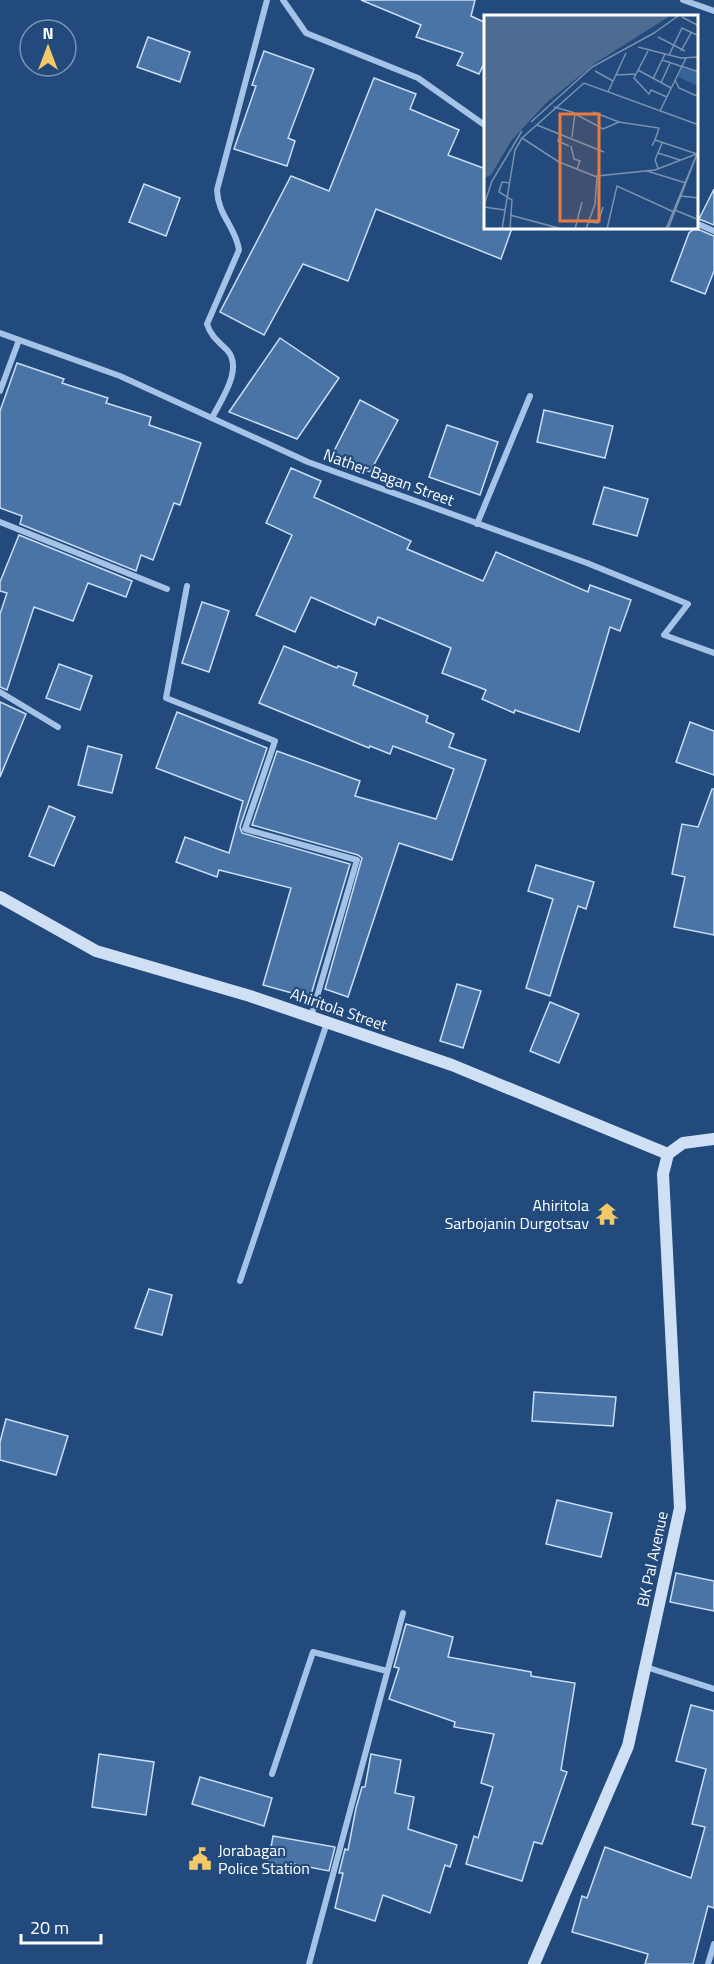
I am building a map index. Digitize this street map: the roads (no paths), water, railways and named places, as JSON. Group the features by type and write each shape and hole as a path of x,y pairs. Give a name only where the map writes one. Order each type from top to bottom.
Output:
{"main road":[{"name":"Ahiritola Street","path":"0,897 96,951 250,996 452,1065 668,1154"},
{"path":"668,1154 683,1143 714,1139"},
{"name":"BK Pal Avenue","path":"534,1964 628,1746 680,1508 663,1174 668,1154"}],"street":[{"path":"212,418 235,366 232,355 209,331 207,324 239,250 238,238 218,205 217,190 267,0"},
{"path":"283,0 306,33 418,78 484,125"},
{"path":"683,0 714,12"},
{"path":"699,224 714,231"},
{"name":"Nather Bagan Street","path":"0,333 120,376 308,462 587,563 688,604 664,635 714,652"},
{"path":"0,391 19,340"},
{"path":"477,524 530,396"},
{"path":"0,522 167,589"},
{"path":"187,586 166,698 275,741 245,829 357,860 311,1017"},
{"path":"0,692 58,726"},
{"path":"240,1281 327,1023"},
{"path":"309,1964 403,1613"},
{"path":"272,1774 313,1652 387,1671"},
{"path":"645,1666 714,1689"},
{"path":"708,1964 714,1944"}],"place":[{"name":"Ahiritola Sarbojanin Durgotsav","path":"607,1214"},
{"name":"Jorabagan Police Station","path":"200,1859"}]}
